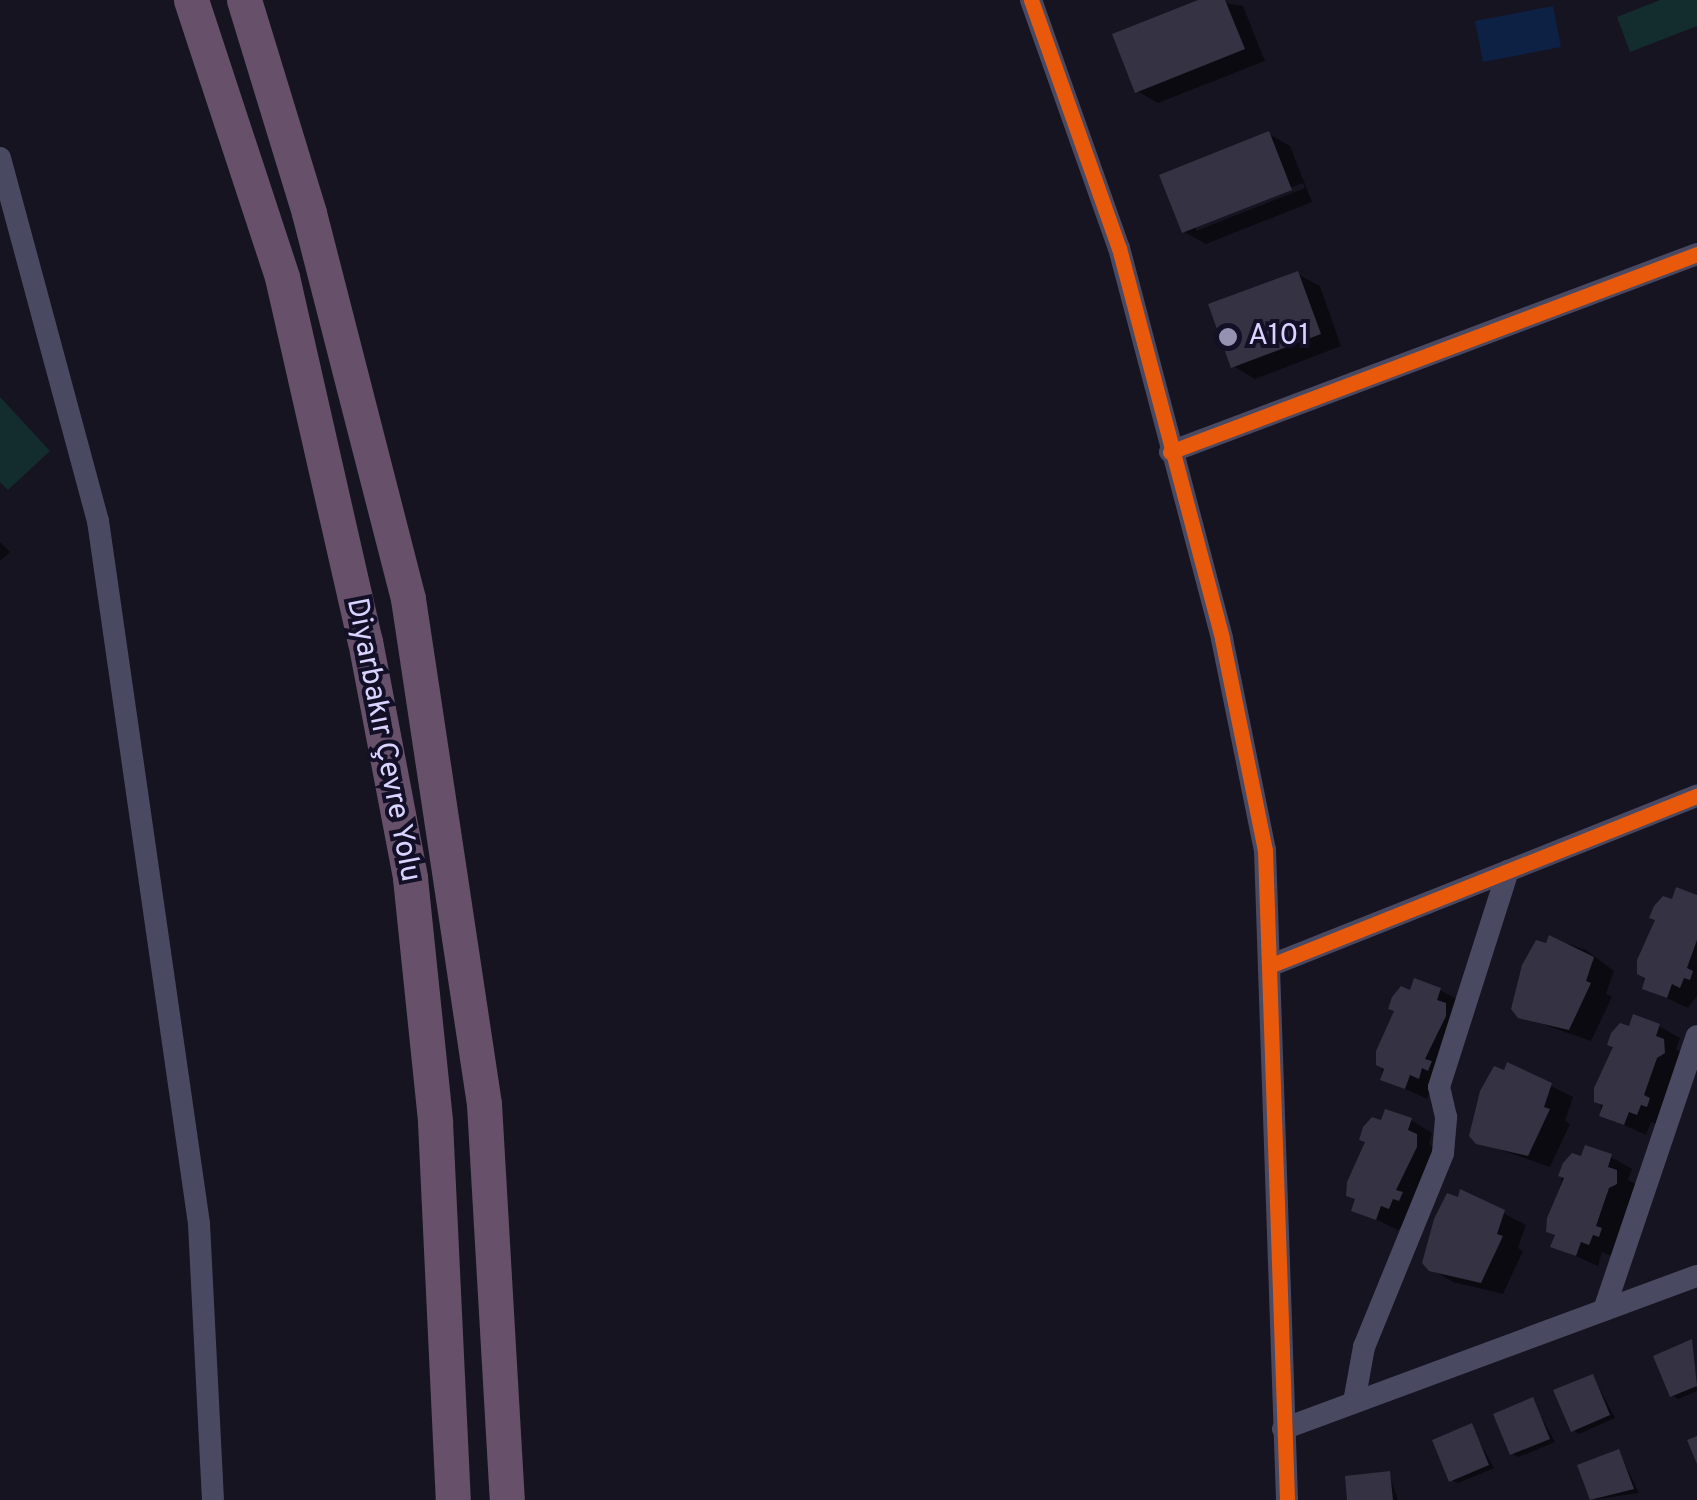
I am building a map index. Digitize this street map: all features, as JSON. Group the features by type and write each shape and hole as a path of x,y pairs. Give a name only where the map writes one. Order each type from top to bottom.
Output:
{"highway":[{"name":"Diyarbakır Çevre Yolu","path":"191,0 282,277 365,641 410,878 435,1122 453,1500"},
{"name":"Diyarbakır Çevre Yolu","path":"244,0 309,213 408,599 484,1104 507,1500"}],"street":[{"path":"1032,0 1119,248 1222,639 1265,850 1287,1500"},
{"path":"0,158 98,521 198,1224 212,1500"},
{"path":"1170,452 1697,254"},
{"path":"1269,966 1697,796"},
{"path":"1354,1402 1364,1347 1443,1153 1440,1087 1508,871"},
{"path":"1604,1310 1697,1036"},
{"path":"1283,1429 1697,1276"}],"green space":[{"path":"1660,0 1697,0 1697,26 1630,52 1617,17"},
{"path":"0,397 50,451 8,490 0,482"}],"water":[{"path":"1553,6 1561,47 1483,62 1475,21"}],"building":[{"path":"1198,0 1225,0 1245,49 1135,93 1112,34"},
{"path":"1269,131 1292,190 1182,233 1159,175"},
{"path":"1298,271 1321,334 1231,368 1208,304"},
{"path":"1676,887 1697,895 1697,940 1687,968 1693,971 1690,980 1684,978 1680,988 1672,984 1667,998 1642,989 1645,978 1637,974 1637,960 1655,920 1649,918 1654,906 1663,896 1672,899"},
{"path":"1549,935 1594,957 1586,981 1591,983 1569,1030 1518,1018 1511,1009 1522,965 1536,940 1546,943"},
{"path":"1414,978 1441,988 1437,1000 1446,1003 1446,1016 1425,1059 1432,1061 1428,1071 1422,1068 1419,1079 1410,1075 1405,1089 1380,1080 1384,1069 1376,1065 1376,1051 1394,1011 1388,1009 1392,997 1401,986 1410,990"},
{"path":"1633,1014 1660,1024 1656,1036 1664,1039 1665,1053 1657,1058 1644,1095 1650,1098 1647,1107 1641,1105 1637,1115 1629,1112 1624,1125 1599,1116 1603,1105 1594,1102 1594,1088 1613,1047 1607,1045 1611,1033 1620,1023 1629,1026"},
{"path":"1507,1062 1552,1083 1544,1107 1550,1109 1528,1156 1476,1144 1469,1136 1480,1091 1494,1066 1504,1070"},
{"path":"1385,1109 1412,1118 1408,1130 1417,1134 1417,1147 1396,1190 1403,1192 1399,1201 1393,1199 1389,1209 1381,1206 1376,1220 1351,1211 1355,1199 1346,1196 1347,1182 1365,1142 1359,1140 1363,1127 1372,1117 1381,1120"},
{"path":"1585,1145 1612,1154 1608,1167 1617,1170 1617,1184 1609,1188 1596,1226 1602,1228 1599,1237 1593,1235 1589,1245 1581,1242 1576,1256 1550,1247 1555,1235 1546,1232 1547,1218 1564,1178 1558,1176 1563,1163 1572,1153 1581,1156"},
{"path":"1460,1189 1505,1210 1497,1234 1503,1236 1481,1283 1429,1271 1422,1263 1434,1219 1447,1193 1458,1197"},
{"path":"1692,1339 1697,1386 1670,1397 1653,1356"},
{"path":"1593,1374 1610,1415 1571,1432 1553,1390"},
{"path":"1533,1397 1550,1439 1510,1455 1493,1414"},
{"path":"1472,1423 1489,1465 1449,1482 1432,1440"},
{"path":"1697,1436 1697,1464 1687,1440"},
{"path":"1619,1449 1634,1489 1590,1500 1577,1465"},
{"path":"1390,1471 1393,1500 1347,1500 1345,1476"}],"cycle path":[{"path":"1031,0 1119,248 1222,639 1265,850 1287,1500"},
{"path":"1170,452 1697,254"},
{"path":"1269,966 1697,796"}],"place":[{"name":"A101","path":"1228,337"}]}
